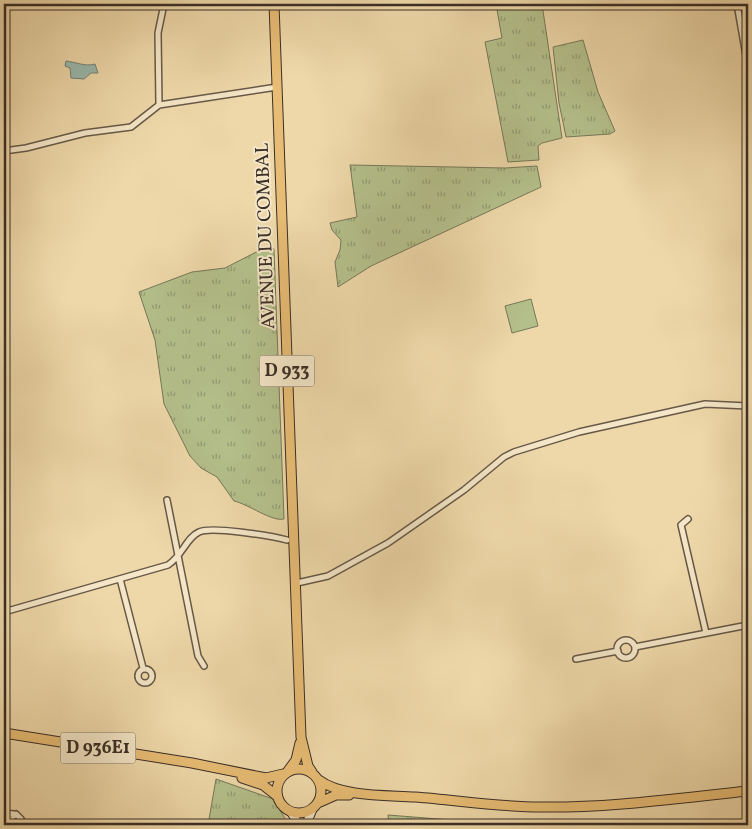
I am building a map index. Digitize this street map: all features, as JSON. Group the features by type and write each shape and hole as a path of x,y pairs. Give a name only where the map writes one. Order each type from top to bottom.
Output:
{"main road":[{"name":"AVENUE DU COMBAL","path":"274,4 286,361 297,583 301,738"},
{"name":"D 936E1","path":"4,733 192,763 266,778 286,773"},
{"name":"D 936E1","path":"4,738 226,773 263,785 277,796"},
{"name":"D 933","path":"301,738 308,766 312,772"},
{"name":"D 933","path":"286,773 296,760 301,738"},
{"path":"366,793 336,795 302,813 291,812 284,808 277,796 277,784 286,773 300,768 312,772 319,780 337,789 366,793 555,807 654,801 748,791"},
{"path":"306,825 321,795 319,780"},
{"path":"291,812 300,825"}],"street":[{"path":"159,105 158,33 164,4"},
{"path":"737,4 748,67"},
{"path":"4,151 26,148 85,133 131,127 159,105 277,87"},
{"path":"297,583 328,576 388,543 464,490 504,457 514,452 580,432 705,404 748,406"},
{"path":"167,500 198,656 204,666"},
{"path":"688,519 681,525 706,633"},
{"path":"4,612 168,564 179,557 191,538 200,531 208,530 284,539"},
{"path":"120,579 144,668"},
{"path":"635,648 748,625"},
{"path":"626,640 632,643 635,648 629,658 622,657 618,651 619,644 626,640"},
{"path":"576,659 618,651"},
{"path":"4,813 18,814 21,819 15,825 10,821 14,814"}],"green space":[{"path":"496,4 542,4 562,138 542,143 538,146 539,160 508,162 485,42 502,38"},
{"path":"583,40 598,92 615,131 610,134 566,137 559,103 553,47"},
{"path":"350,165 505,168 537,166 541,187 371,266 338,287 335,262 340,250 341,240 332,230 330,223 357,217"},
{"path":"266,247 274,249 284,519 273,518 234,501 217,477 201,468 190,456 164,404 155,340 139,292 192,272 225,268"},
{"path":"531,299 538,326 512,333 505,306"},
{"path":"216,779 273,799 289,825 208,825"},
{"path":"388,815 514,825 389,825"}],"shaded area":[{"path":"66,61 84,65 95,64 98,73 91,73 84,79 71,78 70,68 65,66"}]}
